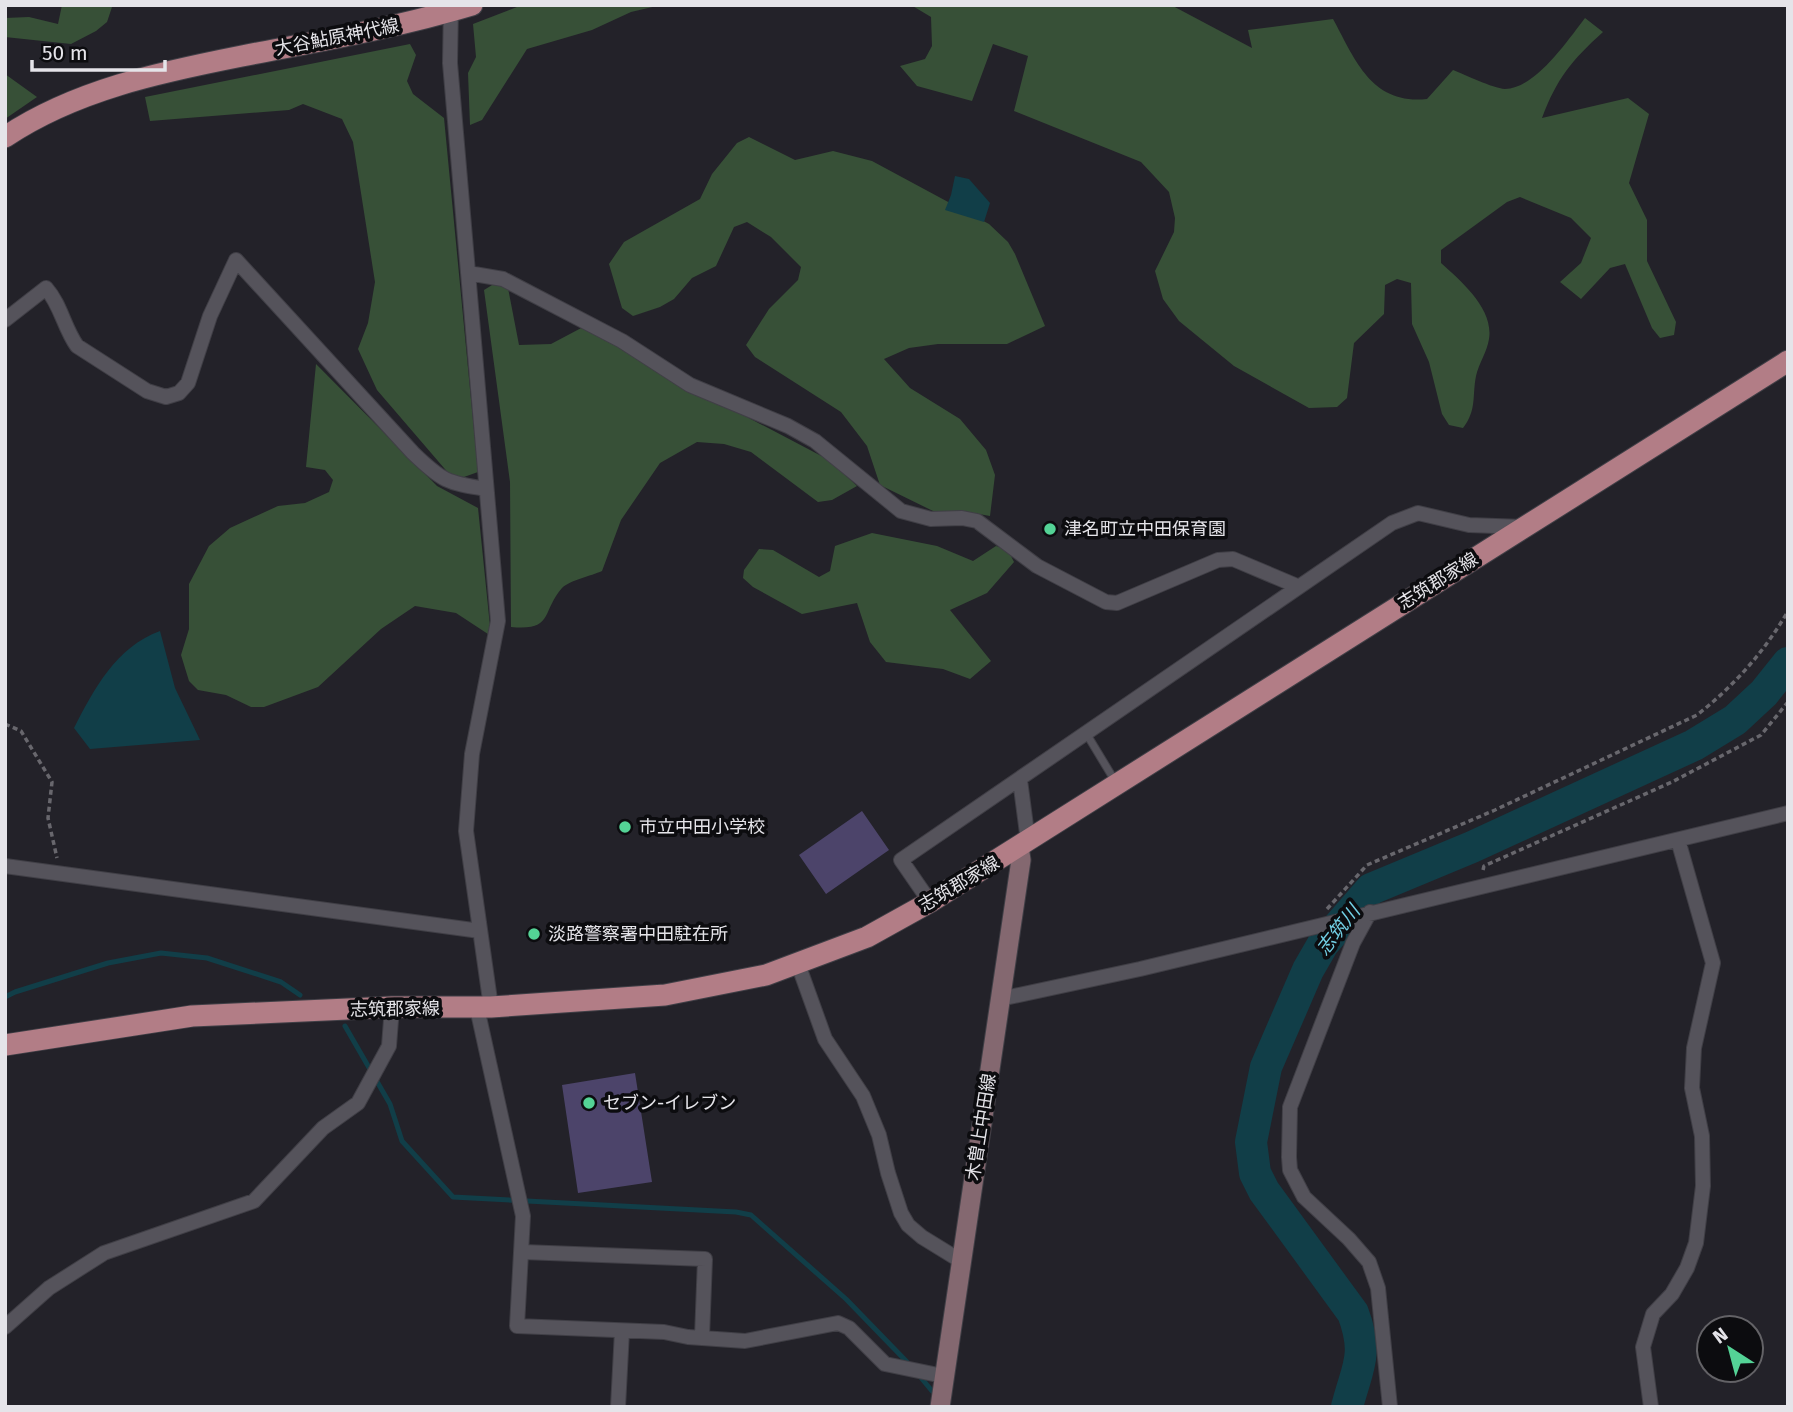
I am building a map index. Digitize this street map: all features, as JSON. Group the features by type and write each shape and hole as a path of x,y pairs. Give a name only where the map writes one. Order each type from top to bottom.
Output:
{"main road":[{"name":"大谷鮎原神代線","path":"5,137 66,105 110,88 174,69 412,23 458,7"},
{"name":"志筑郡家線","path":"5,1045 192,1016 392,1007 484,1008 665,995 766,975 798,964 867,937 930,902 1788,361"},
{"name":"木曽上中田線","path":"940,1407 1023,844"}],"street":[{"path":"458,7 450,63 498,621 472,754 466,831 480,931 484,1008 523,1216 517,1326 664,1332 745,1342 838,1323 849,1328 886,1364 943,1376"},
{"path":"5,320 46,288 56,299 71,338 77,346 147,391 166,397 179,393 188,383 210,316 236,260 435,474 452,484 486,489"},
{"path":"468,273 503,279 622,341 690,385 788,426 815,441 870,488 905,513 931,519 962,518 977,521 1037,566 1106,602 1118,603 1218,560 1233,559 1297,586"},
{"path":"930,902 901,860 1392,523 1418,513 1469,525 1523,527"},
{"path":"1020,780 1023,844"},
{"path":"1000,999 1788,813"},
{"path":"1651,1407 1643,1347 1653,1314 1672,1294 1687,1268 1696,1243 1703,1186 1702,1136 1692,1088 1695,1048 1713,963 1678,840"},
{"path":"5,866 480,931"},
{"path":"1367,913 1290,1107 1289,1157 1290,1170 1304,1197 1349,1239 1369,1262 1378,1288 1390,1407"},
{"path":"798,964 825,1039 863,1096 879,1135 888,1173 908,1226 961,1261"},
{"path":"5,1327 49,1289 104,1253 254,1201 323,1128 358,1103 389,1046 392,1007"},
{"path":"523,1252 705,1259 702,1337"},
{"path":"618,1407 622,1331"}],"lane":[{"path":"1086,733 1118,785"}],"path":[{"path":"1322,925 1331,903 1367,865 1495,810 1697,715 1720,697 1770,642 1788,611"},
{"path":"1475,888 1484,866 1672,782 1761,735 1788,702"},
{"path":"5,724 21,731 52,782 48,818 61,874"}],"green space":[{"path":"62,5 112,7 107,22 71,44 5,37 5,18 29,17 58,24"},
{"path":"522,5 661,5 631,12 592,30 527,49 482,120 470,125 468,73 476,57 473,24"},
{"path":"911,5 1171,5 1252,48 1248,30 1333,19 1367,76 1378,87 1392,95 1408,99 1427,99 1453,70 1500,88 1516,87 1528,81 1550,62 1585,18 1603,32 1566,70 1542,118 1628,98 1649,114 1629,183 1647,220 1647,261 1676,322 1674,335 1660,338 1652,328 1625,264 1610,268 1581,299 1560,282 1581,263 1591,238 1571,218 1520,197 1507,202 1441,250 1441,263 1474,296 1489,328 1488,344 1476,376 1472,409 1463,428 1449,425 1442,414 1429,362 1412,324 1411,283 1397,279 1385,285 1384,314 1354,343 1347,398 1337,407 1309,408 1234,366 1179,321 1163,299 1155,271 1174,232 1175,218 1169,192 1141,162 1014,111 1028,56 993,44 972,101 917,86 900,66 925,59 932,46 931,17"},
{"path":"410,44 416,55 407,81 413,94 444,118 478,472 464,477 450,475 377,390 358,349 368,323 375,282 353,142 342,119 303,104 289,110 150,121 145,97"},
{"path":"5,74 37,97 5,119"},
{"path":"749,137 795,160 833,151 872,161 989,224 1008,242 1045,326 1007,344 938,344 909,348 884,359 910,388 960,419 986,450 995,475 990,516 962,511 933,511 880,485 867,446 841,412 755,357 746,345 769,309 798,280 801,267 771,237 747,222 734,227 716,266 692,278 674,299 633,316 622,308 609,264 624,242 700,199 712,174 737,143"},
{"path":"497,282 508,288 519,345 551,344 585,326 707,396 829,460 857,486 832,500 818,502 751,452 724,444 697,442 660,463 621,520 602,571 575,580 562,588 540,623 534,626 511,627 510,482 484,290"},
{"path":"316,364 437,486 478,508 491,636 456,613 415,606 381,629 318,687 264,707 251,707 226,695 198,690 189,681 181,655 189,629 189,584 209,546 230,528 278,506 305,503 329,492 333,480 325,470 306,467"},
{"path":"872,533 937,546 973,561 996,546 1008,550 1014,562 987,593 950,610 991,661 970,679 943,669 886,662 870,642 857,603 802,614 753,587 743,578 744,570 759,549 773,550 819,577 830,571 835,546"}],"water":[{"path":"955,176 969,179 990,203 984,222 945,210"},
{"path":"160,631 175,688 200,740 90,749 74,728 98,684 131,647"}],"building":[{"path":"862,811 889,850 826,894 799,855"},
{"path":"635,1073 652,1182 578,1193 562,1085"}],"waterway":[{"name":"志筑川","path":"1347,1407 1361,1351 1353,1313 1264,1191 1255,1173 1251,1142 1266,1067 1308,970 1323,944 1371,889 1472,847 1694,745 1735,720 1764,693 1788,663"},
{"path":"5,997 108,963 161,953 207,958 281,982 300,995"},
{"path":"345,1026 390,1104 402,1141 453,1197 751,1215 846,1299 909,1364"},
{"path":"918,1374 932,1391"}],"place":[{"name":"津名町立中田保育園","path":"1050,529"},
{"name":"市立中田小学校","path":"625,827"},
{"name":"淡路警察署中田駐在所","path":"534,934"},
{"name":"セブン-イレブン","path":"589,1103"}]}
